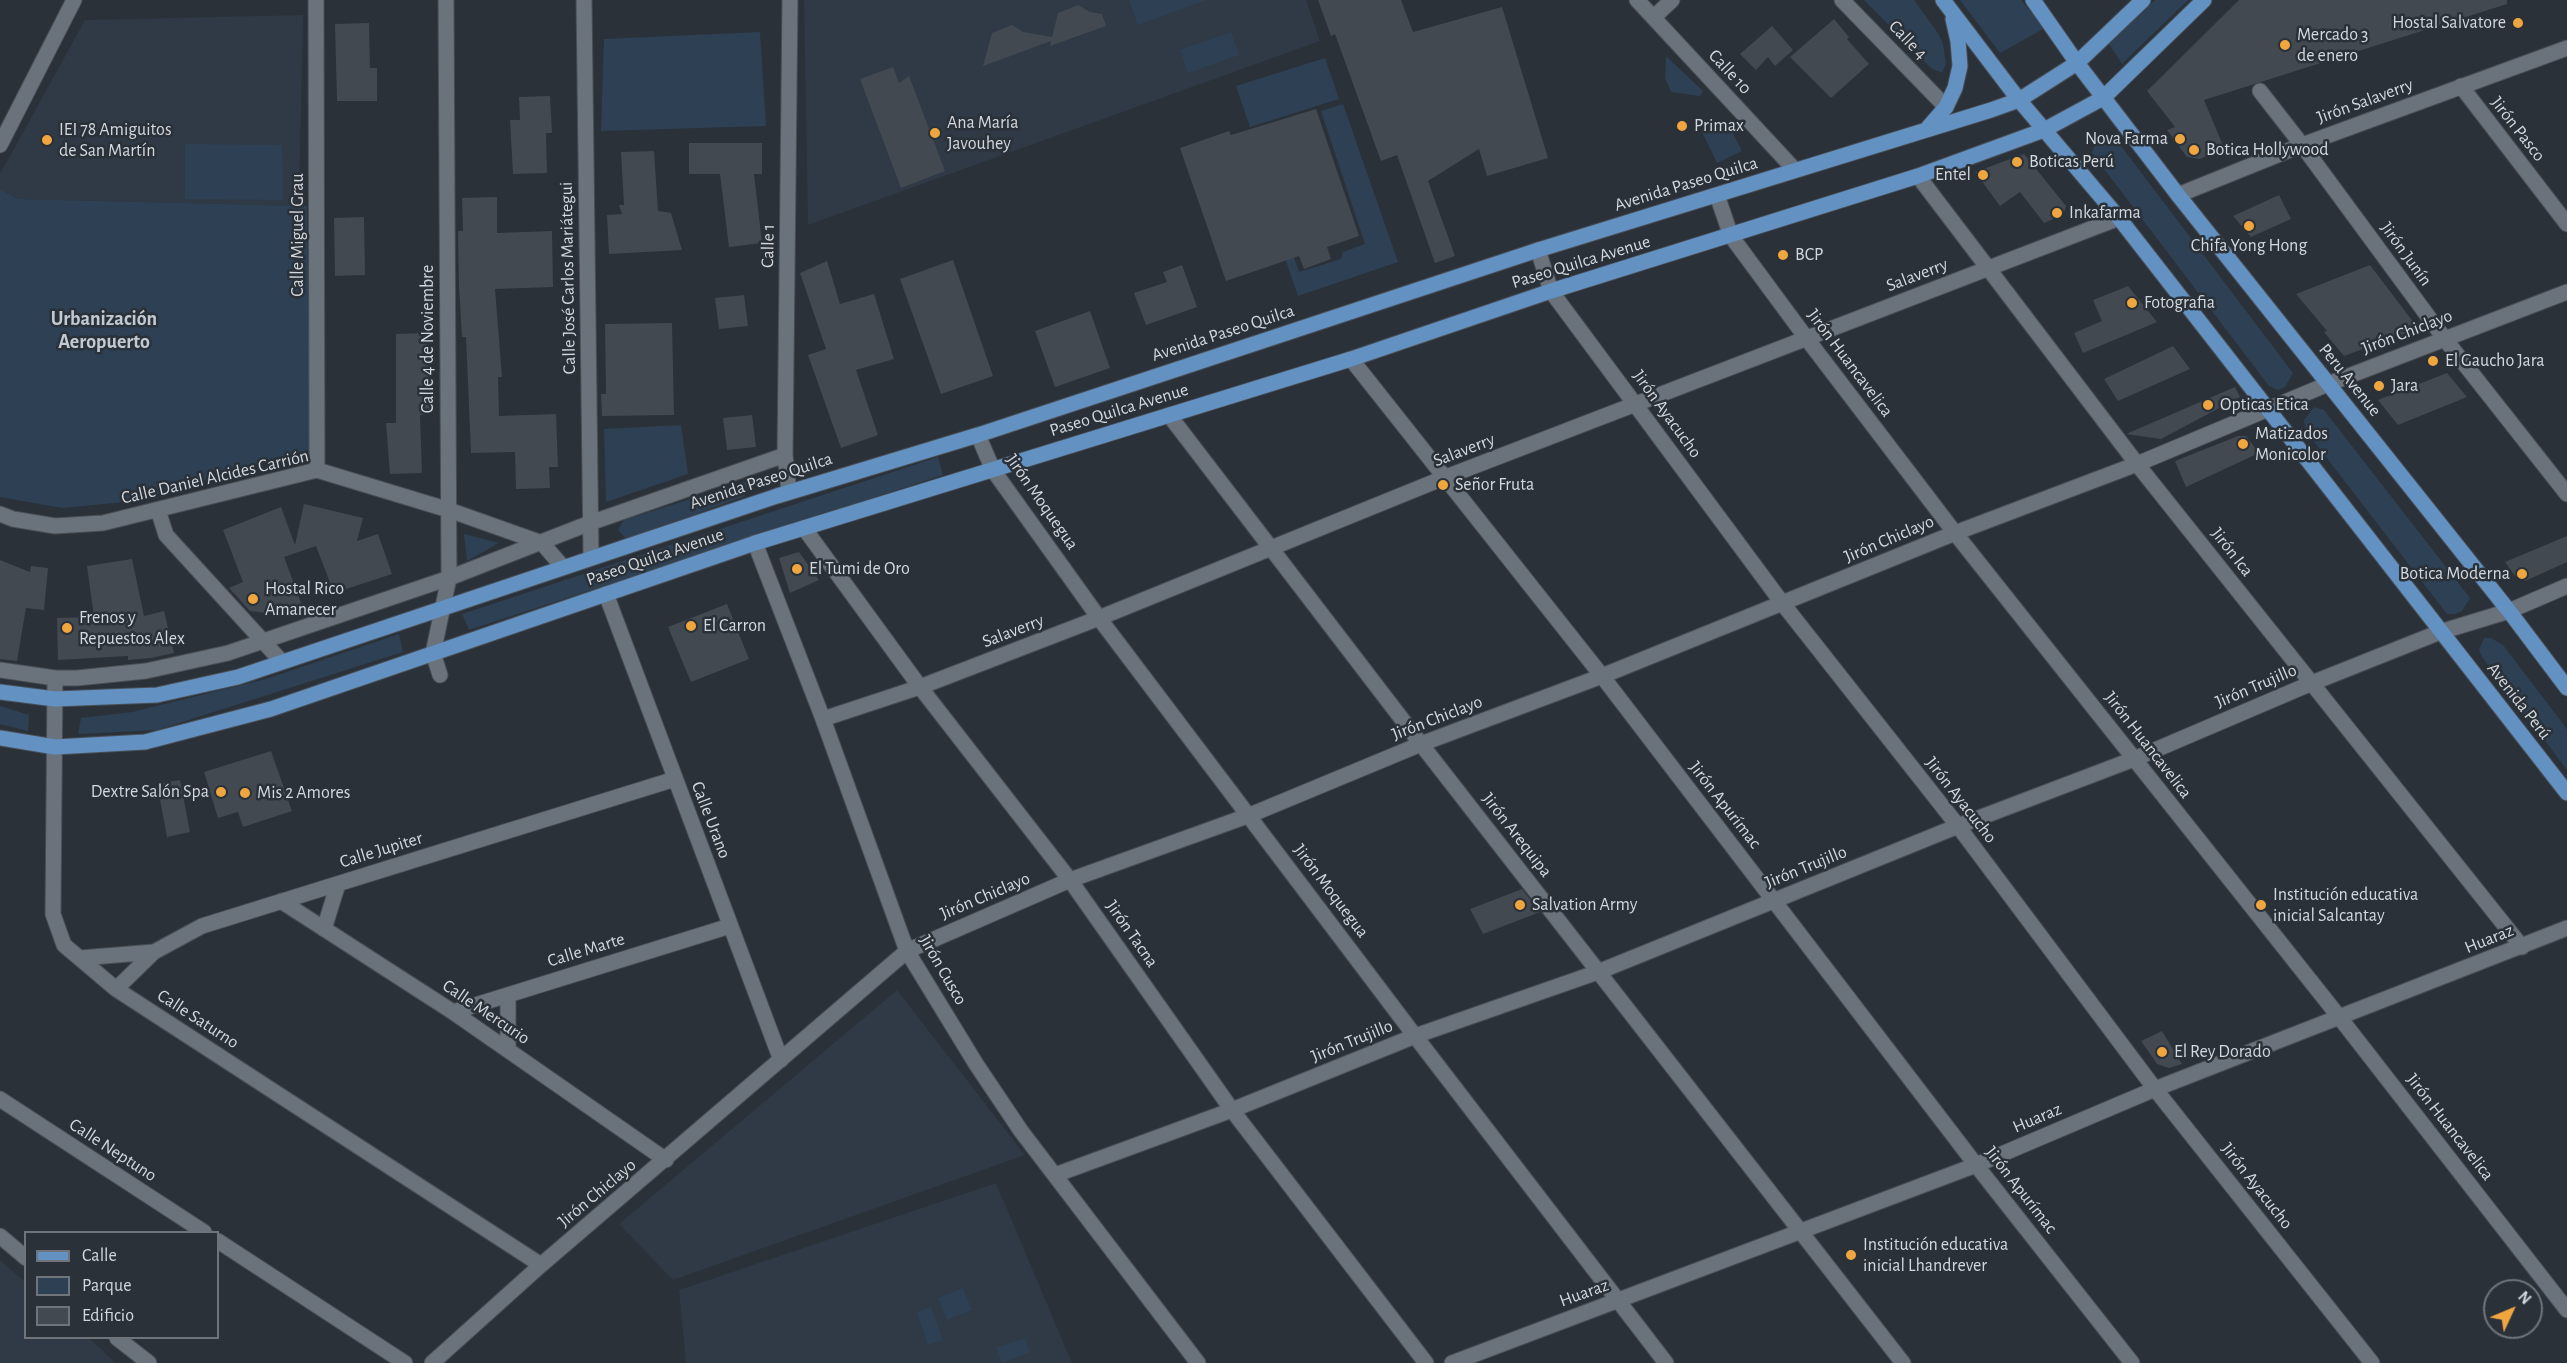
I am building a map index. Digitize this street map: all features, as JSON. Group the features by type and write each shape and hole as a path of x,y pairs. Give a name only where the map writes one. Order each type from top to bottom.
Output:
{"main road":[{"path":"1943,0 2019,100 2119,218 2440,632"},
{"path":"2033,0 2103,98"},
{"path":"2019,100 2077,63 2142,0"},
{"name":"Paseo Quilca Avenue","path":"0,738 55,747 145,742 271,709 756,543 1351,359 1551,291 1918,176 2044,130 2103,98 2204,0"},
{"path":"1926,130 1946,107 1955,88 1960,66 1952,13"},
{"name":"Peru Avenue","path":"2103,98 2509,611 2567,688"},
{"name":"Avenida Paseo Quilca","path":"442,609 591,556 789,492 978,435 1538,250 2019,100"},
{"path":"0,692 55,699 157,695 238,677 442,609"},
{"name":"Avenida Perú","path":"2440,632 2567,794"}],"street":[{"path":"0,145 74,0"},
{"name":"Calle Miguel Grau","path":"316,0 317,470"},
{"name":"Calle 4 de Noviembre","path":"440,675 433,653 449,578 446,0"},
{"name":"Calle José Carlos Mariátegui","path":"584,0 591,556"},
{"name":"Calle 1","path":"789,492 785,455 790,0"},
{"name":"Calle 10","path":"1637,0 1795,170"},
{"path":"1654,17 1672,0"},
{"name":"Calle 4","path":"1842,0 1946,107"},
{"name":"Jirón Salaverry","path":"2178,195 2302,145 2567,48"},
{"name":"Jirón Pasco","path":"2461,87 2567,224"},
{"name":"Jirón Junín","path":"2260,91 2444,338 2567,494"},
{"name":"Jirón Ica","path":"1918,176 2137,464 2522,947"},
{"name":"Jirón Huancavelica","path":"1717,195 1731,236 1954,533 2340,1018 2567,1310"},
{"name":"Salaverry","path":"823,719 920,687 1099,618 1446,477 1636,406 2119,218"},
{"name":"Jirón Ayacucho","path":"1538,250 1551,291 1783,604 1958,826 2156,1089 2372,1363"},
{"name":"Jirón Chiclayo","path":"432,1363 541,1265 908,951 1070,880 1250,815 1421,744 1602,676 1954,533 2137,464 2328,384 2567,292"},
{"name":"Jirón Apurímac","path":"1351,359 1602,676 1976,1165 2132,1363"},
{"name":"Jirón Arequipa","path":"1169,415 1270,549 1903,1363"},
{"name":"Jirón Moquegua","path":"978,435 993,470 1099,618 1666,1363"},
{"name":"Avenida Paseo Quilca","path":"0,670 55,678 146,671 228,653 449,578 590,523 785,455"},
{"name":"Calle Daniel Alcides Carrión","path":"0,514 13,519 55,526 103,524 317,470 449,510 542,543 562,566"},
{"path":"158,510 166,535 282,662"},
{"name":"Jirón Tacna","path":"804,528 920,687 1070,880 1232,1110 1426,1363"},
{"name":"Jirón Cusco","path":"756,543 908,951 976,1064 1021,1131 1198,1363"},
{"name":"Jirón Trujillo","path":"1055,1175 1232,1110 1415,1036 1598,972 1958,826 2134,759 2440,632 2509,611 2567,586"},
{"name":"Calle Urano","path":"606,594 781,1060"},
{"name":"Calle Saturno","path":"55,678 53,914 64,945 116,989 541,1265"},
{"name":"Calle Jupiter","path":"116,989 154,952 202,926 675,779"},
{"path":"324,929 338,884"},
{"name":"Calle Mercurio","path":"281,901 453,1012 666,1160"},
{"name":"Calle Marte","path":"453,1012 730,926"},
{"name":"Huaraz","path":"1452,1363 1976,1165 2156,1089 2567,928"},
{"path":"80,958 154,952"},
{"path":"508,995 508,1050"},
{"name":"Calle Neptuno","path":"0,1099 201,1231"},
{"path":"0,1236 24,1256"},
{"path":"219,1242 405,1363"},
{"path":"118,1339 149,1363"}],"shaded area":[{"name":"Ana María Javouhey","path":"804,0 1306,0 1320,41 808,225"},
{"path":"303,15 299,206 18,199 0,189 0,174 85,20"},
{"path":"897,990 1025,1155 673,1280 619,1224"},
{"path":"996,1183 1072,1363 686,1363 679,1290"},
{"path":"0,1260 24,1281 24,1339 90,1339 116,1363 0,1363"}],"green space":[{"path":"1129,0 1206,0 1138,25"},
{"path":"1864,0 1914,0 1938,33 1943,44 1946,64 1942,73 1931,68"},
{"path":"1960,0 2021,0 2045,28 2000,53"},
{"path":"2155,0 2188,0 2122,64 2109,44"},
{"path":"760,32 766,126 601,131 604,39"},
{"path":"1231,32 1239,55 1188,73 1180,50"},
{"path":"1666,56 1703,91 1700,96 1671,92 1665,78"},
{"path":"1325,58 1339,99 1250,127 1236,86"},
{"path":"1343,104 1398,262 1298,296 1251,160 1260,157 1299,272 1341,259 1343,252 1365,244 1321,111"},
{"path":"1726,120 1742,151 1717,163 1702,132"},
{"path":"2112,134 2293,373 2285,387 2278,390 2269,386 2092,153 2094,147"},
{"path":"185,144 282,145 283,200 185,199"},
{"path":"0,189 18,199 307,206 311,449 136,501 62,508 0,497"},
{"path":"2314,407 2324,410 2470,598 2462,611 2447,614 2306,431 2304,420"},
{"path":"681,425 688,474 606,502 604,429"},
{"path":"938,457 943,475 469,630 462,614"},
{"path":"757,478 743,497 626,539 618,530 624,520"},
{"path":"464,534 499,543 467,561"},
{"path":"399,634 403,652 157,730 78,734 81,718 132,712 266,679"},
{"path":"2484,638 2491,638 2503,645 2567,729 2567,770 2482,657 2479,650"},
{"path":"0,706 29,715 28,731 0,724"},
{"path":"963,1288 972,1310 947,1320 938,1298"},
{"path":"931,1307 943,1340 928,1345 917,1312"},
{"path":"1025,1338 1030,1352 1002,1363 996,1348"}],"building":[{"path":"1318,0 1401,0 1413,32 1502,7 1548,158 1487,176 1479,149 1428,181 1455,256 1435,263 1397,155 1381,161 1335,34 1331,36"},
{"name":"Mercado 3 de enero","path":"2239,0 2507,0 2507,4 2204,100 2224,148 2200,159 2187,157 2167,130 2175,127 2147,91"},
{"path":"1078,5 1090,12 1102,14 1106,26 1050,46 1051,41 983,66 992,33 1012,25 1023,32 1052,37 1058,13"},
{"path":"1834,19 1849,37 1847,39 1869,64 1831,98 1790,57"},
{"path":"369,23 370,68 377,68 377,101 337,101 335,24"},
{"path":"1772,26 1793,50 1775,66 1768,57 1756,70 1740,54"},
{"path":"893,67 899,83 909,76 945,171 901,188 860,79"},
{"path":"550,96 552,133 546,133 547,173 513,174 510,120 520,120 519,97"},
{"path":"1316,109 1359,236 1327,247 1331,259 1304,269 1299,256 1226,281 1180,148 1229,131 1231,135"},
{"path":"689,143 762,143 762,174 754,174 762,243 729,247 720,174 689,174"},
{"path":"654,151 658,211 671,213 682,250 609,254 607,215 622,214 619,205 624,205 621,152"},
{"path":"2024,154 2066,206 2063,215 2044,223 2020,192 2000,206 1975,172"},
{"path":"2279,195 2291,219 2251,237 2233,216"},
{"path":"497,197 497,233 552,231 553,287 495,289 502,377 498,377 499,416 556,414 558,467 549,467 550,488 516,489 515,452 471,453 466,337 462,337 459,287 458,231 463,231 462,198"},
{"path":"364,217 365,275 335,276 334,218"},
{"path":"953,260 993,376 941,394 900,279"},
{"path":"827,261 840,304 874,294 894,359 856,370 878,435 841,448 808,355 826,349 800,273"},
{"path":"1182,265 1197,307 1146,325 1134,293 1167,282 1163,272"},
{"path":"2370,265 2414,323 2411,331 2344,356 2324,332 2327,331 2296,294"},
{"path":"2128,286 2157,322 2083,353 2074,333 2102,321 2093,300"},
{"path":"744,295 748,326 719,329 715,298"},
{"path":"1090,311 1110,368 1055,387 1035,331"},
{"path":"672,323 674,415 602,416 601,394 606,394 605,324"},
{"path":"428,333 430,414 420,415 422,473 390,474 386,423 396,423 396,334"},
{"path":"2173,346 2190,369 2118,401 2104,379"},
{"path":"2447,373 2467,397 2398,425 2378,400"},
{"path":"2235,387 2240,397 2161,439 2126,434"},
{"path":"752,415 756,447 727,450 723,418"},
{"path":"2238,436 2246,436 2259,453 2186,487 2175,461"},
{"path":"304,504 363,518 357,541 378,534 392,574 334,593 316,546 284,557 303,608 287,613 285,606 266,613 250,611 229,588 243,582 223,530 281,507 295,545"},
{"path":"2567,536 2567,562 2525,581 2515,576 2505,562"},
{"name":"El Tumi de Oro","path":"799,552 819,580 790,593 779,558"},
{"path":"132,559 144,616 164,611 174,653 128,660 128,656 58,660 57,618 94,617 87,566"},
{"path":"0,560 30,572 31,566 48,568 44,610 26,608 17,661 0,659"},
{"path":"727,604 749,659 691,682 668,627"},
{"path":"271,751 292,811 243,827 238,812 218,818 204,772"},
{"path":"180,780 190,832 167,837 157,784"},
{"path":"1522,889 1540,912 1483,934 1470,909"},
{"name":"El Rey Dorado","path":"2162,1031 2182,1064 2169,1068 2157,1064 2141,1041"}],"place":[{"name":"Hostal Salvatore","path":"2518,23"},
{"name":"Mercado 3 de enero","path":"2285,45"},
{"name":"Primax","path":"1682,126"},
{"name":"Ana María Javouhey","path":"935,133"},
{"name":"Nova Farma","path":"2180,139"},
{"name":"IEI 78 Amiguitos de San Martín","path":"47,140"},
{"name":"Botica Hollywood","path":"2194,150"},
{"name":"Boticas Perú","path":"2017,162"},
{"name":"Entel","path":"1983,175"},
{"name":"Inkafarma","path":"2057,213"},
{"name":"Chifa Yong Hong","path":"2249,226"},
{"name":"BCP","path":"1783,255"},
{"name":"Fotografia","path":"2132,303"},
{"name":"El Gaucho Jara","path":"2433,361"},
{"name":"Jara","path":"2379,386"},
{"name":"Opticas Etica","path":"2208,405"},
{"name":"Matizados Monicolor","path":"2243,444"},
{"name":"Señor Fruta","path":"1443,485"},
{"name":"El Tumi de Oro","path":"797,569"},
{"name":"Botica Moderna","path":"2522,574"},
{"name":"Hostal Rico Amanecer","path":"253,599"},
{"name":"El Carron","path":"691,626"},
{"name":"Frenos y Repuestos Alex","path":"67,628"},
{"name":"Dextre Salón Spa","path":"221,792"},
{"name":"Mis 2 Amores","path":"245,793"},
{"name":"Salvation Army","path":"1520,905"},
{"name":"Institución educativa inicial Salcantay","path":"2261,905"},
{"name":"El Rey Dorado","path":"2162,1052"},
{"name":"Institución educativa inicial Lhandrever","path":"1851,1255"}],"district":[{"name":"Urbanización Aeropuerto","path":"104,330"}]}
